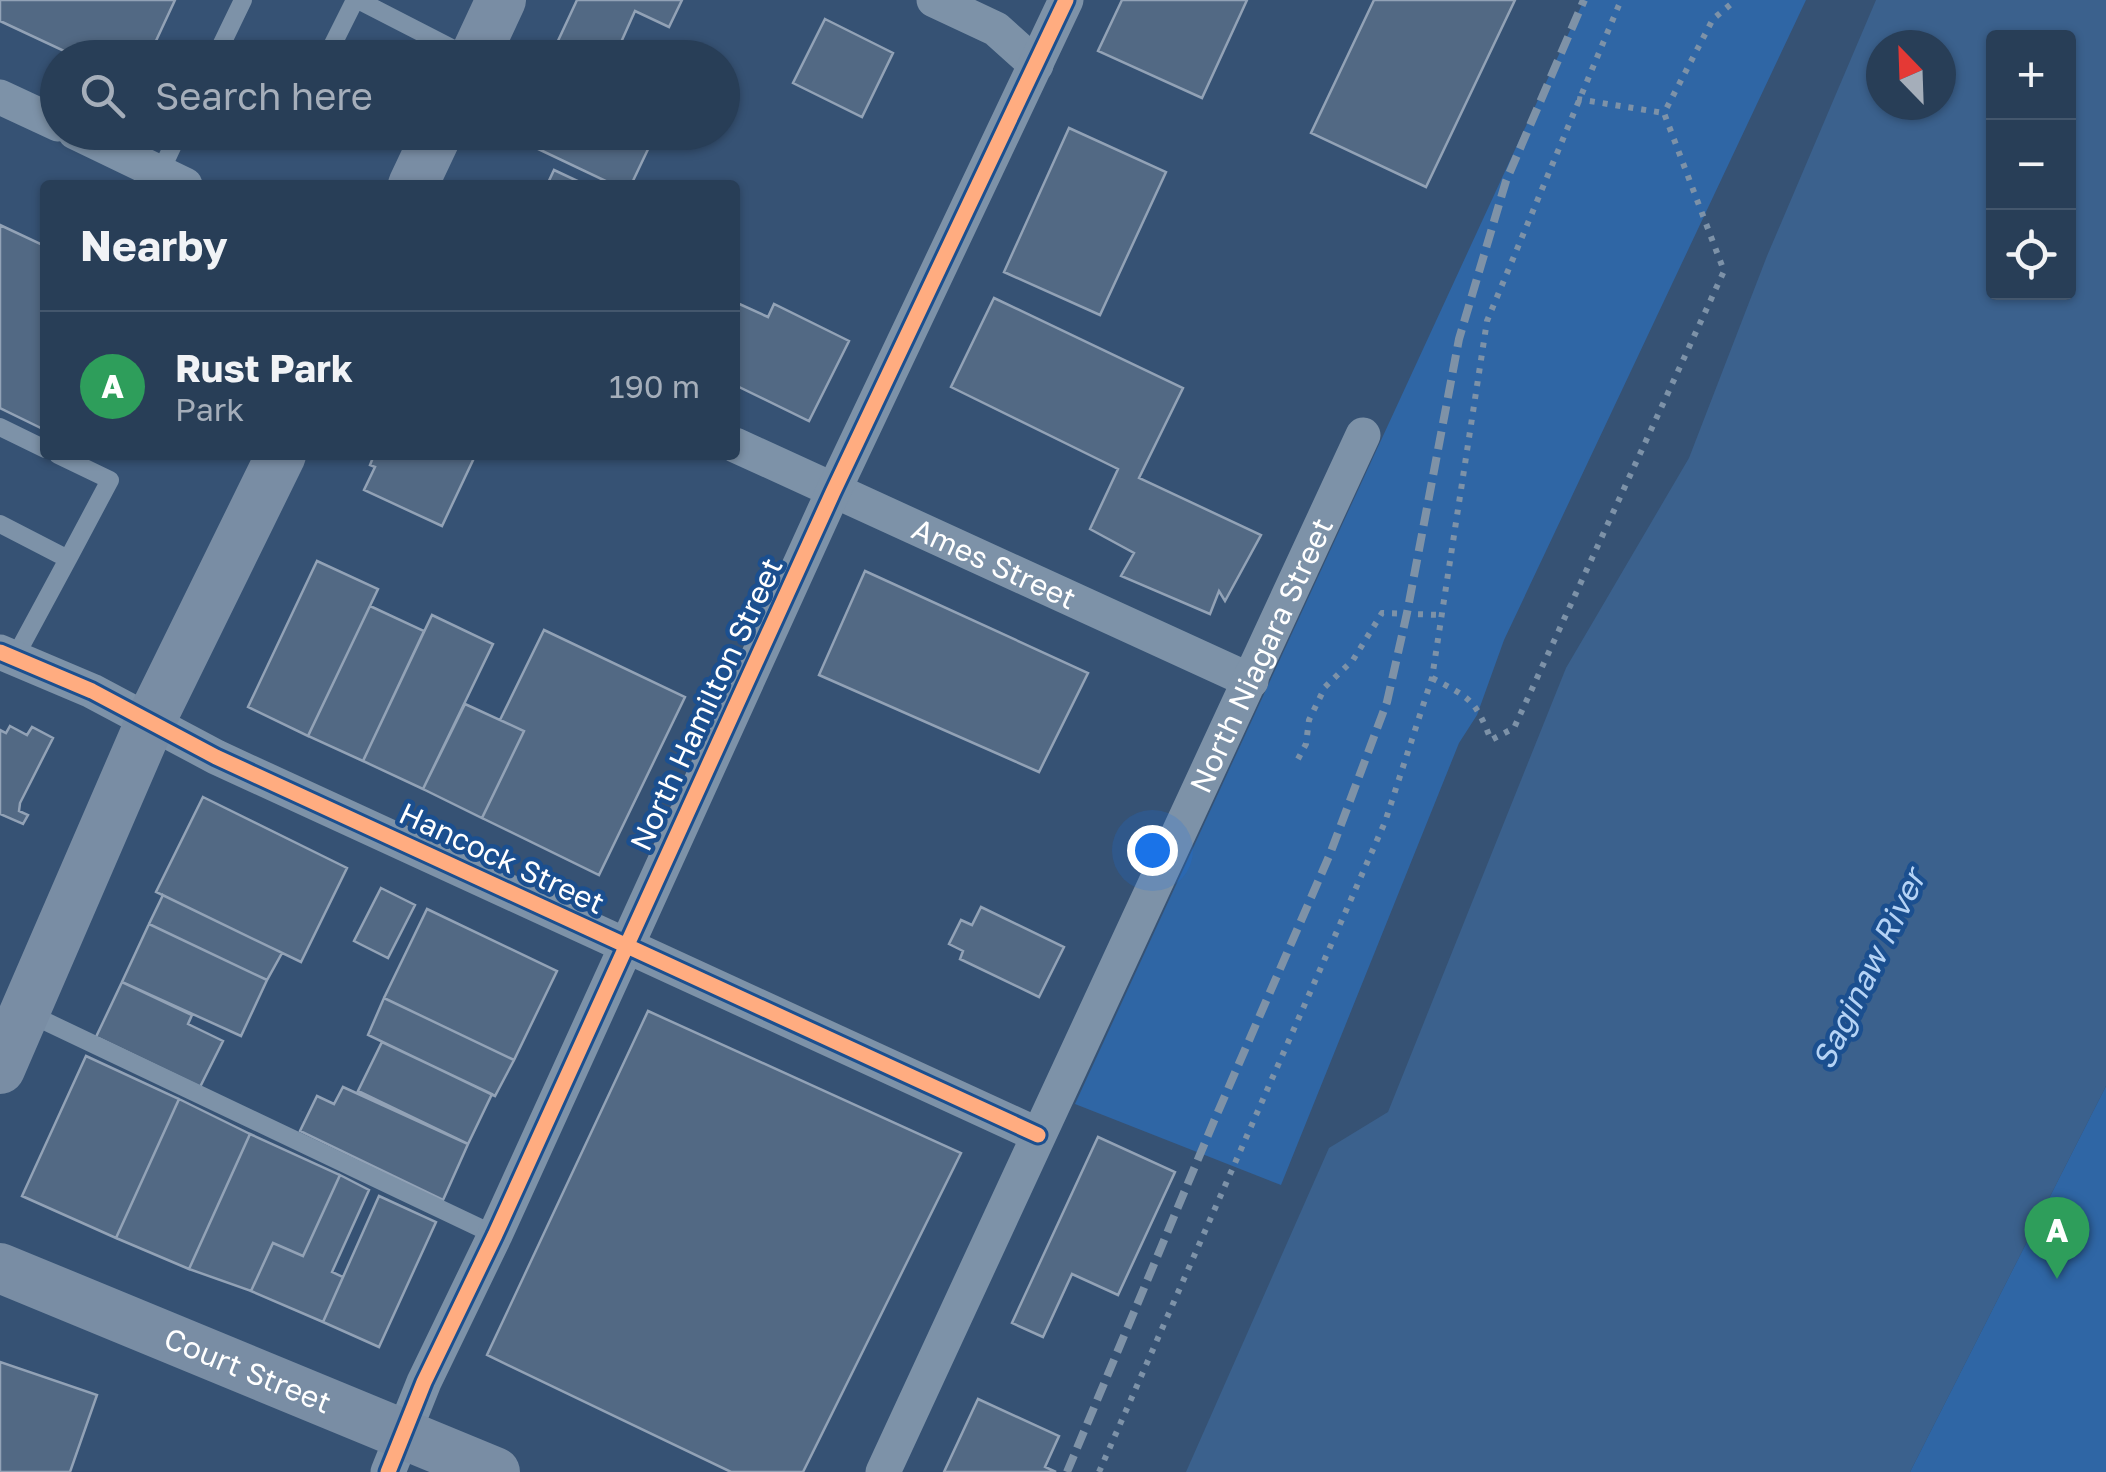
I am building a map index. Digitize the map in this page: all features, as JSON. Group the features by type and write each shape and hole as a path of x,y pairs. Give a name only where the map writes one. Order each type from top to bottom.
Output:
{"main road":[{"path":"481,40 501,0"},
{"path":"415,180 430,150"},
{"path":"0,1069 151,720 279,460"},
{"name":"Court Street","path":"0,1268 394,1453 482,1467"}],"street":[{"path":"934,0 996,29 1036,66"},
{"name":"North Hamilton Street","path":"394,1453 834,492 1066,0"},
{"path":"0,97 40,116"},
{"path":"113,150 173,179"},
{"name":"North Niagara Street","path":"882,1472 1252,682 1363,435"},
{"name":"Ames Street","path":"740,447 1252,682"},
{"name":"Hancock Street","path":"7,656 1038,1135"}],"lane":[{"path":"223,40 242,0"},
{"path":"335,40 356,0 436,40"},
{"path":"173,179 177,150"},
{"path":"0,427 40,447"},
{"path":"7,656 68,559 110,480 68,460"},
{"path":"0,524 68,559"},
{"path":"24,1012 495,1236"}],"path":[{"path":"1099,1472 1385,822 1432,678 1487,320 1621,0"},
{"path":"1432,678 1466,696 1480,710 1491,740 1514,728 1724,272 1664,113 1713,19 1736,0"},
{"path":"1577,99 1664,113"},
{"path":"1298,759 1306,744 1309,720 1325,687 1353,660 1382,613 1442,614"}],"shaded area":[{"path":"1584,0 1806,0 1504,640 1477,715 1459,743 1281,1185 1075,1104"},
{"path":"2106,1086 2106,1472 1910,1472"}],"water":[{"name":"Saginaw River","path":"1876,0 2106,0 2106,1086 1910,1472 1186,1472 1329,1148 1388,1112 1566,668 1689,458 1767,256"}],"building":[{"path":"0,0 175,0 156,40 41,40 0,21"},
{"path":"577,0 682,0 669,27 635,11 622,40 558,40"},
{"path":"1122,0 1247,0 1202,98 1098,51"},
{"path":"1374,0 1515,0 1426,187 1311,133"},
{"path":"825,19 893,53 862,117 793,83"},
{"path":"1069,128 1166,172 1100,315 1004,272"},
{"path":"540,150 648,150 633,180 603,180"},
{"path":"554,170 575,180 549,180"},
{"path":"0,225 40,244 40,428 0,408"},
{"path":"994,298 1183,388 1139,478 1261,535 1225,601 1219,591 1210,614 1121,576 1134,553 1090,529 1118,469 951,387"},
{"path":"740,304 768,317 774,304 849,341 809,421 740,387"},
{"path":"372,460 473,460 442,526 364,490 375,467 370,465"},
{"path":"317,561 378,589 308,736 248,707"},
{"path":"865,571 1088,673 1039,772 819,675"},
{"path":"370,606 424,631 363,761 308,736"},
{"path":"432,615 493,644 423,789 363,761"},
{"path":"544,630 685,697 599,875 482,818 524,731 500,720"},
{"path":"465,704 524,731 482,818 423,789"},
{"path":"10,726 27,735 32,727 53,738 20,803 19,811 28,815 23,824 0,814 0,730 6,733"},
{"path":"203,797 347,868 301,962 156,892"},
{"path":"381,888 415,905 388,958 354,941"},
{"path":"163,895 282,953 267,980 149,924"},
{"path":"981,907 1064,947 1039,997 960,959 963,951 949,944 961,920 972,925"},
{"path":"427,909 557,971 514,1060 384,998"},
{"path":"149,924 267,980 241,1036 122,982"},
{"path":"122,982 192,1015 188,1024 223,1041 200,1087 96,1037"},
{"path":"384,998 514,1060 495,1096 368,1035"},
{"path":"648,1011 961,1153 803,1472 731,1472 487,1355"},
{"path":"382,1042 492,1094 468,1144 358,1091"},
{"path":"86,1056 179,1099 116,1238 22,1196"},
{"path":"343,1087 468,1144 443,1200 300,1131 317,1096 334,1104"},
{"path":"179,1099 250,1134 189,1269 116,1238"},
{"path":"250,1134 340,1175 303,1256 273,1243 251,1291 189,1269"},
{"path":"1098,1137 1175,1172 1118,1295 1072,1274 1043,1337 1012,1323"},
{"path":"340,1175 369,1190 332,1272 343,1277 323,1322 251,1291 273,1243 303,1256"},
{"path":"379,1196 436,1222 379,1347 323,1322"},
{"path":"0,1362 97,1395 70,1472 0,1472"},
{"path":"978,1399 1059,1436 1045,1467 1056,1472 944,1472"}],"railway":[{"path":"1067,1472 1330,854 1387,702 1459,339 1506,181 1584,0"}],"cycle path":[{"path":"388,1472 424,1382 495,1235 833,492 1066,0"},
{"path":"0,652 92,691 216,757 1038,1135"}],"place":[{"name":"Rust Park","path":"2057,1279"}]}
